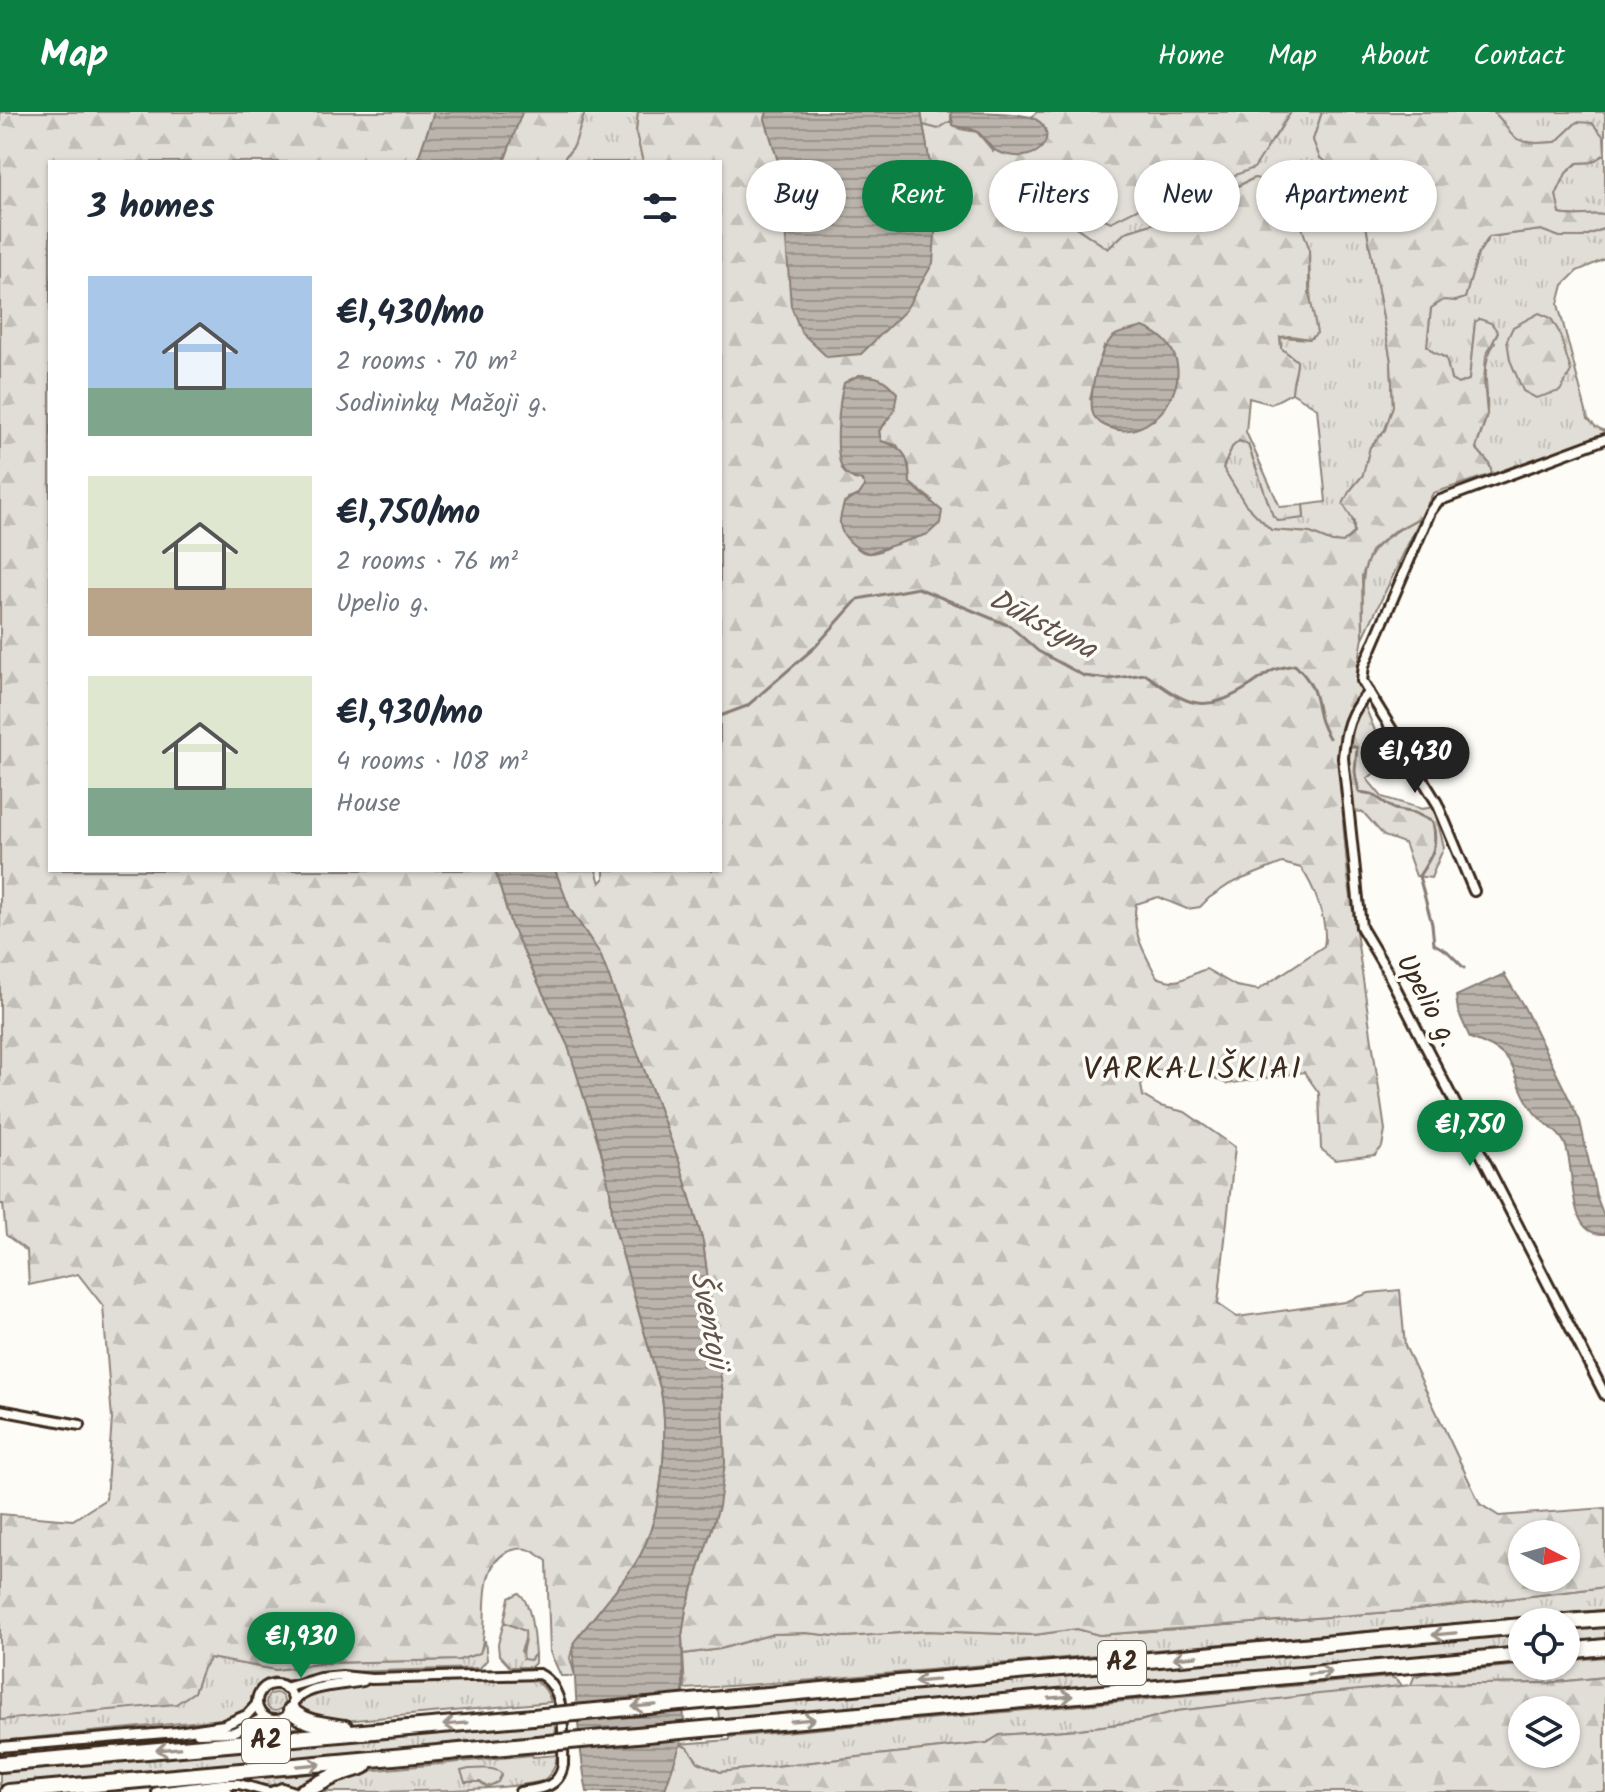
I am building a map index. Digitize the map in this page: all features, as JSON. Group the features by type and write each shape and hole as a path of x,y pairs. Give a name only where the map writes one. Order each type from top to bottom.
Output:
{"highway":[{"path":"1580,1621 1605,1619"},
{"name":"A2","path":"0,1764 1508,1627"},
{"path":"1580,1650 1605,1647"},
{"name":"A2","path":"8,1792 1508,1656"},
{"path":"292,1706 298,1717 311,1722 365,1732"},
{"path":"302,1792 336,1775 395,1757"}],"street":[{"path":"1474,891 1437,803 1362,681 1364,666 1430,512 1438,501 1605,439"},
{"name":"Upelio g.","path":"1369,692 1360,701 1345,730 1343,758 1361,927 1387,971 1605,1395"},
{"path":"0,1410 80,1425"},
{"path":"0,1747 177,1732 237,1721 257,1704 260,1693 269,1685 285,1688 331,1677 372,1679 527,1672 545,1677 554,1686 558,1697 563,1770 552,1785 520,1792"},
{"path":"177,1732 234,1732 265,1717 280,1719 300,1694 372,1679"},
{"path":"285,1688 292,1706"},
{"path":"257,1704 265,1717"},
{"path":"157,1792 231,1784 270,1792 282,1788 294,1792"},
{"path":"181,1790 228,1792"}],"green space":[{"path":"0,112 434,112 418,160 48,160 48,872 496,872 511,925 568,1046 601,1151 613,1221 661,1391 663,1410 661,1480 652,1527 635,1564 574,1642 570,1658 575,1676 561,1676 550,1652 547,1561 533,1551 519,1548 507,1552 490,1571 480,1653 459,1660 323,1663 276,1670 210,1658 194,1692 176,1704 0,1720 0,1514 73,1520 106,1499 112,1419 103,1306 78,1274 29,1285 27,1251 6,1235 3,1204 0,1204"},
{"path":"522,112 585,112 574,146 563,160 505,160"},
{"path":"585,112 638,112 636,133 643,160 563,160 574,146"},
{"path":"638,112 767,112 765,119 778,160 746,160 746,232 846,232 846,211 862,210 862,232 973,232 973,160 929,160 923,125 938,129 951,121 960,129 977,132 993,151 1043,125 1031,117 1037,112 1291,112 1259,160 1256,160 1254,168 1240,173 1240,160 1134,160 1134,210 1118,218 1118,160 989,160 989,232 1083,232 1108,249 1126,232 1134,230 1134,232 1240,232 1240,185 1256,178 1256,232 1303,232 1309,248 1309,292 1317,333 1310,339 1280,337 1281,348 1297,361 1292,393 1271,404 1249,398 1246,432 1280,507 1303,505 1304,518 1279,521 1273,516 1248,444 1239,441 1232,447 1223,468 1245,504 1271,530 1310,533 1343,543 1354,533 1354,522 1343,504 1363,475 1370,447 1385,430 1393,406 1391,361 1367,232 1437,232 1437,160 1323,160 1313,140 1322,112 1493,112 1514,137 1525,142 1556,142 1577,122 1592,123 1604,137 1605,154 1592,162 1577,163 1566,173 1556,195 1560,214 1605,215 1605,228 1583,237 1560,237 1541,230 1489,237 1478,254 1465,298 1444,300 1431,308 1427,346 1446,358 1451,380 1458,384 1469,380 1475,322 1480,319 1491,323 1498,332 1486,356 1484,381 1487,414 1476,448 1489,463 1492,474 1433,493 1421,517 1391,533 1371,551 1362,576 1363,638 1357,671 1366,709 1388,762 1367,779 1382,797 1422,809 1434,807 1444,847 1431,878 1416,876 1404,843 1384,836 1363,812 1353,811 1343,821 1348,877 1385,1130 1382,1147 1375,1155 1335,1160 1321,1149 1319,1093 1304,1072 1227,1084 1204,1073 1168,1068 1145,1073 1141,1085 1143,1096 1160,1106 1185,1112 1235,1147 1218,1304 1237,1317 1345,1302 1369,1293 1400,1290 1405,1346 1480,1504 1499,1516 1605,1508 1605,1587 1580,1590 1580,1520 1508,1520 1508,1592 1564,1592 1416,1610 1099,1635 1077,1629 1034,1635 927,1631 845,1637 773,1634 720,1649 683,1654 686,1609 719,1506 713,1324 703,1242 680,1164 600,954 570,909 556,872 597,872 600,883 604,872 722,872 722,160 643,160 636,133","holes":["1104,346 1154,420 1144,423 1090,399","859,375 886,423 879,431 881,441 897,445 909,465 910,483 932,500 891,545 871,553 861,551 847,538 848,499 859,495 865,486 861,480 854,479 841,396 845,383","1282,863 1301,868 1319,906 1324,946 1258,990 1236,986 1206,969 1177,981 1157,977 1137,933 1136,904 1158,897 1187,909 1200,907 1230,884"]},
{"path":"921,112 951,112 951,121 938,129 923,125"},
{"path":"1291,112 1322,112 1313,140 1323,160 1256,160 1256,181 1254,178 1240,185 1240,167 1273,140"},
{"path":"1493,112 1605,112 1605,150 1604,137 1577,122 1556,142 1519,140"},
{"path":"1605,154 1605,215 1560,214 1556,195 1566,173 1578,163 1592,162"},
{"path":"1134,201 1134,230 1126,232 1108,249 1083,232 1118,232 1118,205"},
{"path":"1605,228 1605,259 1577,271 1563,285 1558,304 1588,419 1605,434 1492,474 1489,463 1476,448 1487,411 1487,360 1495,343 1475,322 1469,380 1458,384 1451,380 1446,358 1427,346 1431,308 1444,299 1456,301 1465,298 1478,254 1489,237 1541,230 1560,237 1583,237"},
{"path":"1296,232 1367,232 1391,361 1393,407 1385,430 1370,447 1363,475 1349,492 1354,533 1343,543 1310,533 1271,530 1245,504 1223,468 1232,447 1239,441 1248,445 1273,516 1304,518 1303,505 1326,502 1317,408 1292,393 1297,361 1281,348 1280,337 1309,339 1309,248"},
{"path":"1539,313 1551,318 1559,332 1571,371 1560,391 1536,398 1523,391 1510,360 1507,340 1513,327"},
{"path":"1421,517 1363,638 1363,578 1366,565 1383,542"},
{"path":"1605,1587 1605,1610 1580,1612 1580,1608 1508,1608 1508,1619 685,1689 683,1654 720,1649 773,1634 845,1637 927,1631 1034,1635 1077,1629 1099,1635 1416,1610"},
{"path":"519,1593 524,1598 532,1621 535,1654 530,1660 523,1659 522,1655 525,1631 504,1622 509,1598"},
{"path":"504,1622 525,1631 521,1651 530,1660 535,1654 535,1663 531,1667 510,1667 499,1655 498,1644"},
{"path":"1605,1626 1605,1640 1580,1642 1580,1628"},
{"path":"1508,1634 1508,1648 719,1719 718,1708 728,1708 729,1705"},
{"path":"485,1640 487,1660 480,1668 322,1673 292,1681 273,1677 259,1686 249,1707 232,1718 0,1741 0,1720 94,1712 194,1692 210,1658 276,1670 323,1663 459,1660 480,1653"},
{"path":"1605,1657 1605,1677 1580,1680 1580,1660"},
{"path":"1508,1666 1508,1680 1576,1680 1411,1685 1414,1677"},
{"path":"516,1677 539,1683 551,1702 344,1721 331,1721 301,1711 299,1706 307,1696 374,1684"},
{"path":"1391,1677 1402,1686 1177,1711 1140,1721 1080,1729 1000,1735 987,1743 720,1772 698,1762 688,1748 679,1744 729,1740 729,1737"},
{"path":"1605,1677 1605,1792 664,1792 679,1744 688,1748 698,1762 720,1772 987,1743 1000,1735 1080,1729 1140,1721 1177,1711 1411,1685 1548,1683"},
{"path":"275,1693 284,1702 275,1711 266,1702"},
{"path":"291,1719 304,1727 248,1733 264,1724 284,1724"},
{"path":"554,1724 556,1733 0,1785 0,1771"},
{"path":"557,1755 556,1763 542,1781 523,1785 313,1792 332,1781 366,1771"},
{"path":"491,1769 502,1774 498,1782 487,1787 480,1782 465,1782 461,1771"},
{"path":"325,1773 299,1788 261,1785 248,1780 249,1778"}],"water":[{"path":"434,112 522,112 505,160 418,160"},
{"path":"767,112 921,112 929,160 862,160 862,232 935,232 933,263 905,311 861,354 827,357 801,332 791,306 785,232 846,232 846,160 778,160 765,119"},
{"path":"951,112 1031,117 1045,128 1045,142 1035,153 1026,156 999,153 976,131 953,125"},
{"path":"1143,327 1164,340 1175,358 1177,377 1172,396 1161,412 1146,425 1127,430 1108,427 1097,420 1092,408 1099,362 1114,336"},
{"path":"859,375 880,379 897,393 894,411 879,431 881,441 901,451 907,460 910,483 942,511 940,523 928,534 869,553 846,538 840,522 844,503 859,495 865,486 862,480 844,472 838,442 844,383"},
{"name":"Šventoji","path":"496,872 556,872 570,909 600,954 680,1164 703,1242 723,1393 725,1463 719,1506 686,1609 682,1636 684,1734 664,1792 587,1792 582,1764 574,1642 635,1564 652,1527 661,1480 663,1410 661,1391 613,1221 601,1151 568,1046 511,925"},
{"path":"1504,974 1524,1007 1580,1121 1596,1195 1605,1219 1605,1234 1592,1232 1577,1213 1568,1153 1561,1137 1534,1112 1507,1059 1488,1045 1470,1038 1458,1011 1456,996"}],"waterway":[{"name":"Dūkstyna","path":"722,715 747,706 815,647 858,599 918,588 1010,626 1038,651 1084,676 1109,679 1145,674 1173,693 1196,703 1220,701 1271,672 1295,665 1311,685 1323,728 1329,738"},
{"name":"Dūkstyna","path":"1352,746 1357,748 1355,772 1359,792 1372,794 1394,809 1415,813 1433,822 1433,850 1419,876 1434,944 1447,951 1464,968"}],"district":[{"name":"VARKALIŠKIAI","path":"1193,1070"}]}
